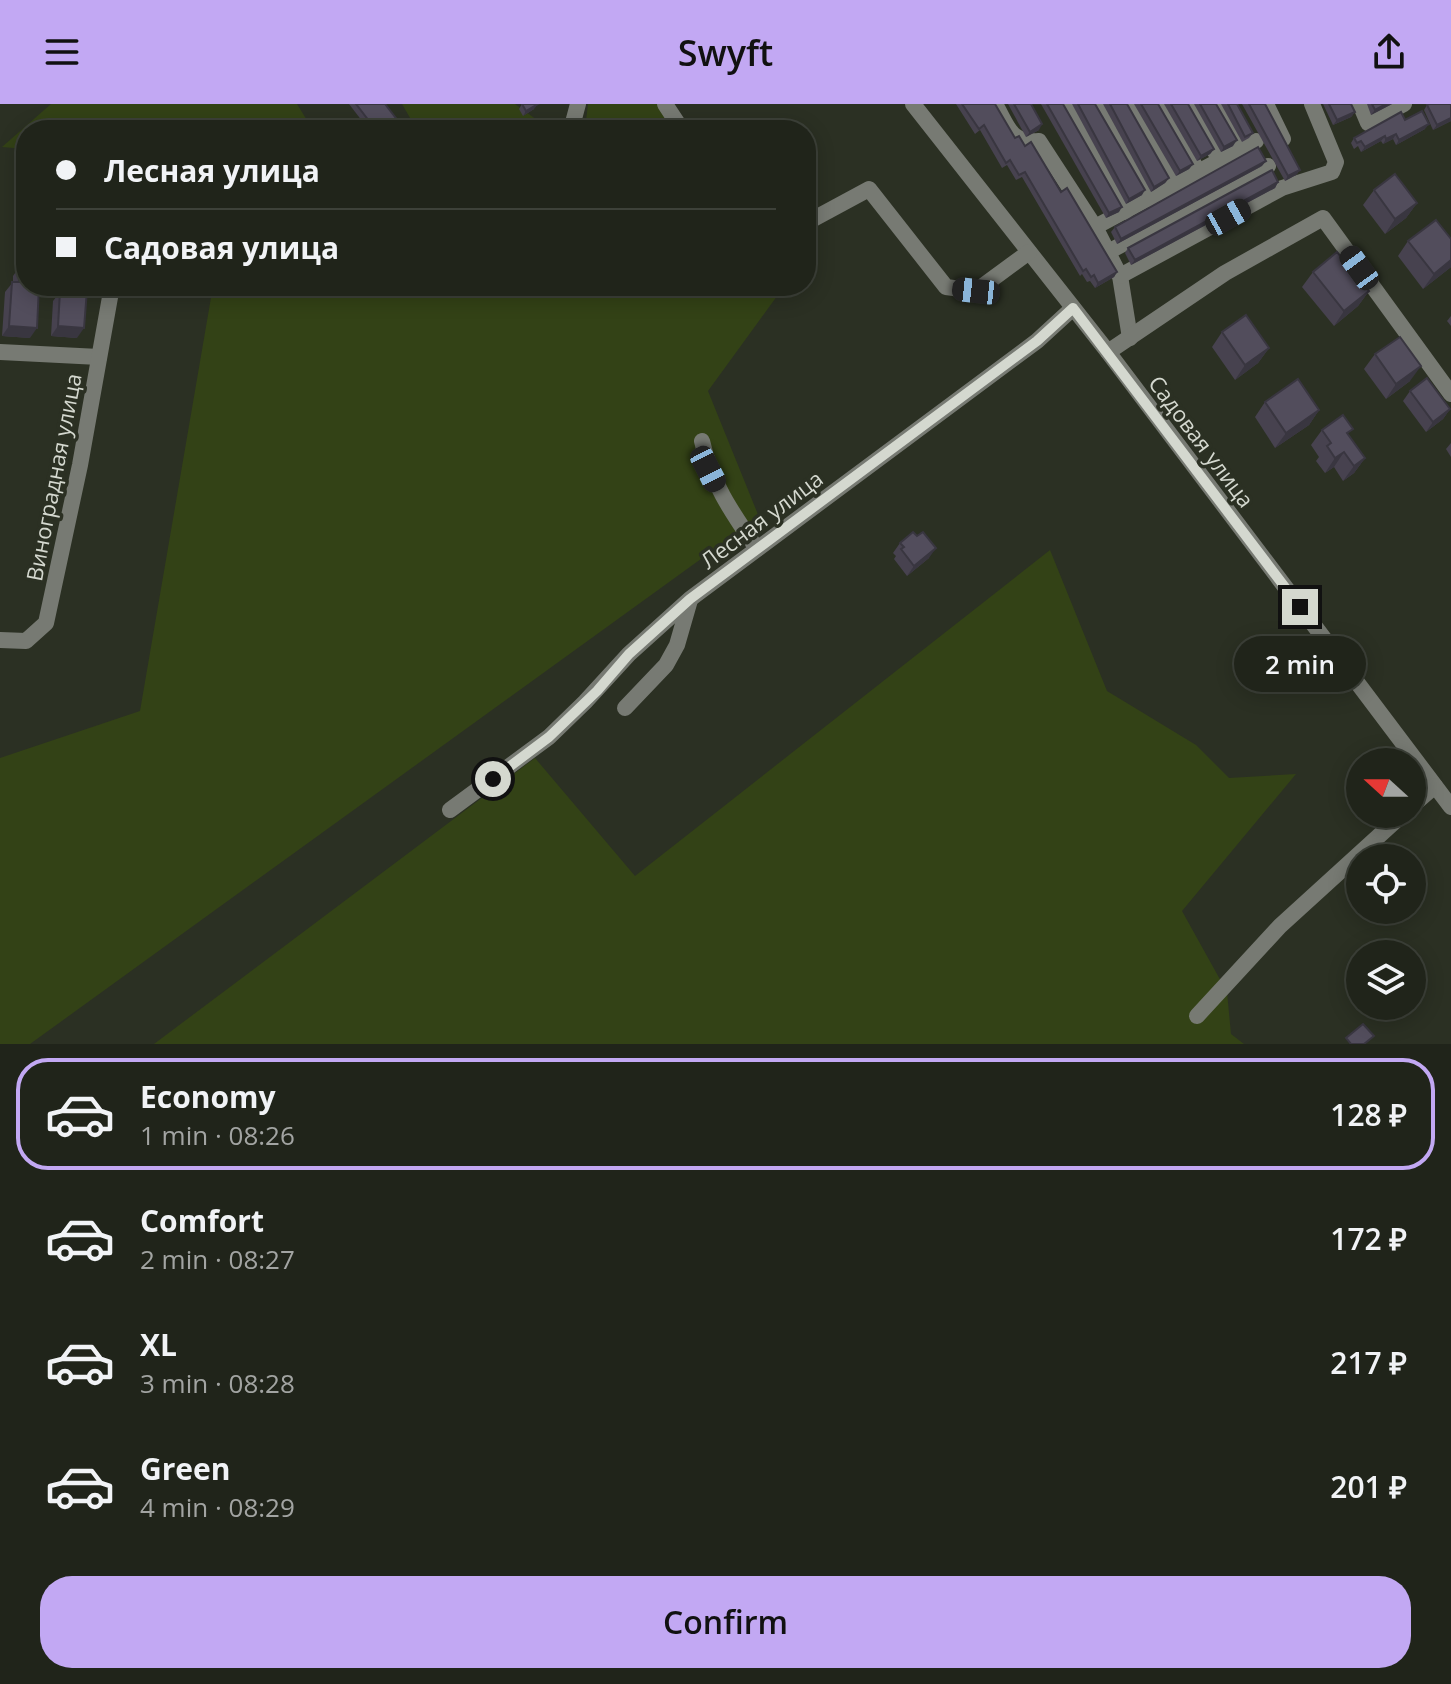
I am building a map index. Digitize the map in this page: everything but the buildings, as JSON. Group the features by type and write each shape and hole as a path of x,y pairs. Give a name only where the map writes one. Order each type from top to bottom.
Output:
{"street":[{"name":"Садовая улица","path":"913,104 1108,352 1451,807"},
{"path":"995,104 1013,136 1026,142 1039,141 1095,227 1120,276 1130,338"},
{"path":"1066,104 1125,212"},
{"path":"1099,104 1150,199"},
{"path":"1130,104 1175,186"},
{"path":"1161,104 1199,173"},
{"path":"1190,104 1220,161"},
{"path":"1218,104 1282,188"},
{"path":"1236,104 1249,145"},
{"path":"1266,104 1296,167 1317,179 1332,172 1336,162 1312,104"},
{"path":"1360,104 1368,123 1404,104"},
{"path":"1095,227 1249,145"},
{"path":"1108,252 1268,166"},
{"path":"1120,276 1282,188 1296,167"},
{"path":"816,218 869,189 946,287 976,291 1029,252"},
{"path":"1108,352 1225,273 1323,218 1451,394"},
{"name":"Виноградная улица","path":"0,640 26,641 46,623 80,465 110,296"},
{"name":"Лесная улица","path":"450,810 549,737 629,654 690,599 1037,341 1073,308"},
{"path":"0,352 99,357"},
{"path":"702,441 708,469 757,549"},
{"path":"625,708 666,665 677,645 690,599"},
{"path":"1426,794 1435,786"},
{"path":"1197,1016 1280,926 1388,828"}],"green space":[{"path":"51,104 297,104 307,120 33,120"},
{"path":"402,104 515,104 537,120 411,120"},
{"path":"588,104 661,104 674,120 586,120"},
{"path":"16,135 16,148 2,147"},
{"path":"211,296 777,296 708,391 759,517 30,1044 0,1044 0,758 140,711"},
{"path":"1050,550 1107,691 1196,745 1229,778 1296,774 1182,911 1227,992 1231,1034 1244,1044 154,1044 535,758 635,876"}],"route":[{"path":"493,779 549,737 597,691 629,654 690,599 1037,341 1073,308 1300,607"}]}
